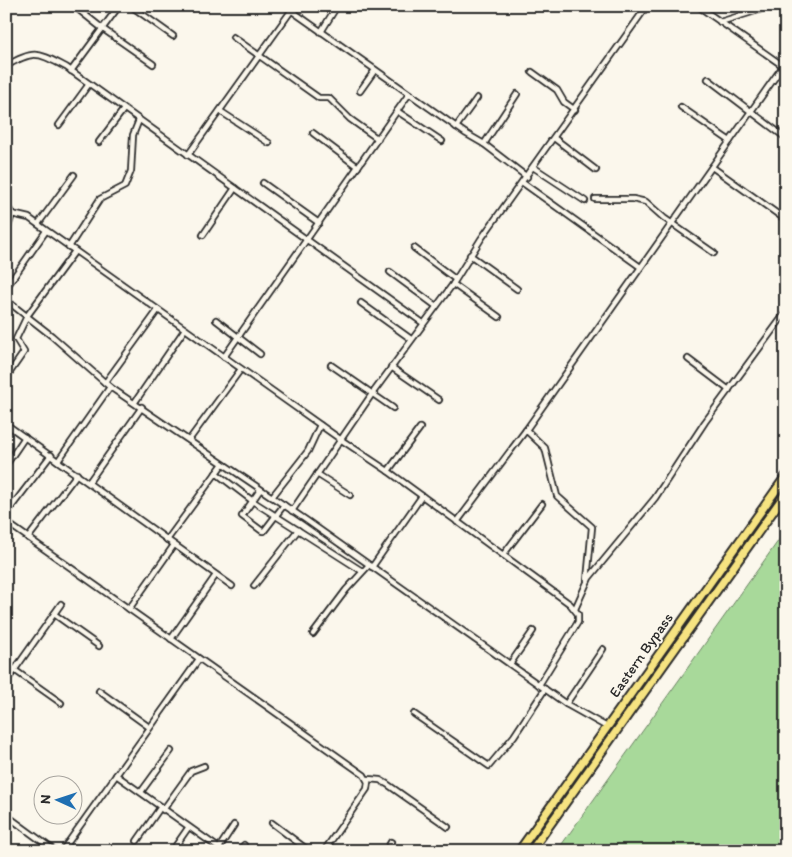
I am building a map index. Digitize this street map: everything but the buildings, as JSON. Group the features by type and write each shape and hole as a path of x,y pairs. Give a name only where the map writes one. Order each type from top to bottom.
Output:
{"main road":[{"name":"Eastern Bypass","path":"519,851 786,476"},
{"name":"Eastern Bypass","path":"532,851 786,493"},
{"path":"757,516 764,522"}],"street":[{"path":"74,6 153,64"},
{"path":"71,71 119,6"},
{"path":"131,6 173,36"},
{"path":"285,6 456,127 484,144 527,177"},
{"path":"321,32 337,6"},
{"path":"292,511 340,439 454,281 470,255 575,110 647,6"},
{"path":"457,522 526,430 639,266 784,67 698,6"},
{"path":"720,22 765,8"},
{"path":"188,155 291,11"},
{"path":"233,37 319,98 330,98 350,118 378,139"},
{"path":"6,66 24,55 32,54 42,55 71,71 423,323"},
{"path":"360,91 375,70"},
{"path":"532,72 557,90 564,102 575,110"},
{"path":"708,79 786,138"},
{"path":"59,125 89,84"},
{"path":"224,357 410,94"},
{"path":"484,144 517,94"},
{"path":"456,127 477,98"},
{"path":"681,107 730,141"},
{"path":"99,142 124,109"},
{"path":"220,111 269,143"},
{"path":"397,111 442,141"},
{"path":"69,248 100,199 125,186 131,170 133,135 139,120"},
{"path":"313,133 358,167"},
{"path":"554,138 596,170"},
{"path":"533,167 585,201"},
{"path":"712,167 786,220"},
{"path":"38,224 74,175"},
{"path":"263,182 319,223"},
{"path":"523,183 639,266"},
{"path":"203,235 236,188"},
{"path":"595,199 606,198 646,202 714,253"},
{"path":"6,204 12,214 6,234"},
{"path":"12,214 24,216 38,224 69,248 320,425 388,470 575,609 579,616 578,622 539,685"},
{"path":"6,288 46,231"},
{"path":"414,248 498,318"},
{"path":"7,374 24,352 16,339 27,316 75,251"},
{"path":"470,255 517,289"},
{"path":"390,272 436,306"},
{"path":"6,300 110,387 135,402 222,465 284,505 566,704 607,727"},
{"path":"361,303 412,339"},
{"path":"105,382 158,310"},
{"path":"575,609 587,582 655,498 729,390 786,312"},
{"path":"216,320 260,354"},
{"path":"135,402 185,329"},
{"path":"688,359 729,390"},
{"path":"331,365 393,408"},
{"path":"391,367 439,400"},
{"path":"189,440 241,369"},
{"path":"58,461 110,387"},
{"path":"89,482 142,407"},
{"path":"6,424 232,586"},
{"path":"272,497 308,451 320,425"},
{"path":"388,470 420,428"},
{"path":"526,430 545,448 557,496 592,527 587,582"},
{"path":"6,465 26,438"},
{"path":"6,514 51,456"},
{"path":"167,540 222,465"},
{"path":"216,473 252,500 362,571"},
{"path":"28,538 77,474"},
{"path":"317,474 350,495"},
{"path":"260,490 242,516 262,531 264,531 284,505"},
{"path":"313,634 362,571 371,566 422,496"},
{"path":"503,555 542,504"},
{"path":"6,522 368,779 380,780 448,827"},
{"path":"254,586 298,530"},
{"path":"129,609 174,545"},
{"path":"171,639 216,575"},
{"path":"6,682 61,604"},
{"path":"54,614 99,646"},
{"path":"510,664 533,631"},
{"path":"566,704 603,649"},
{"path":"62,851 199,659"},
{"path":"6,664 62,703"},
{"path":"414,714 489,766 514,736 545,689"},
{"path":"99,691 149,727"},
{"path":"141,792 171,751"},
{"path":"137,841 191,771 204,766"},
{"path":"116,775 188,828 221,849 234,825"},
{"path":"324,851 367,789 368,779"},
{"path":"6,815 55,851"},
{"path":"272,823 309,851"},
{"path":"172,851 188,828"},
{"path":"386,851 391,842"},
{"path":"239,851 244,845"}],"green space":[{"path":"786,530 786,851 557,851"}]}
